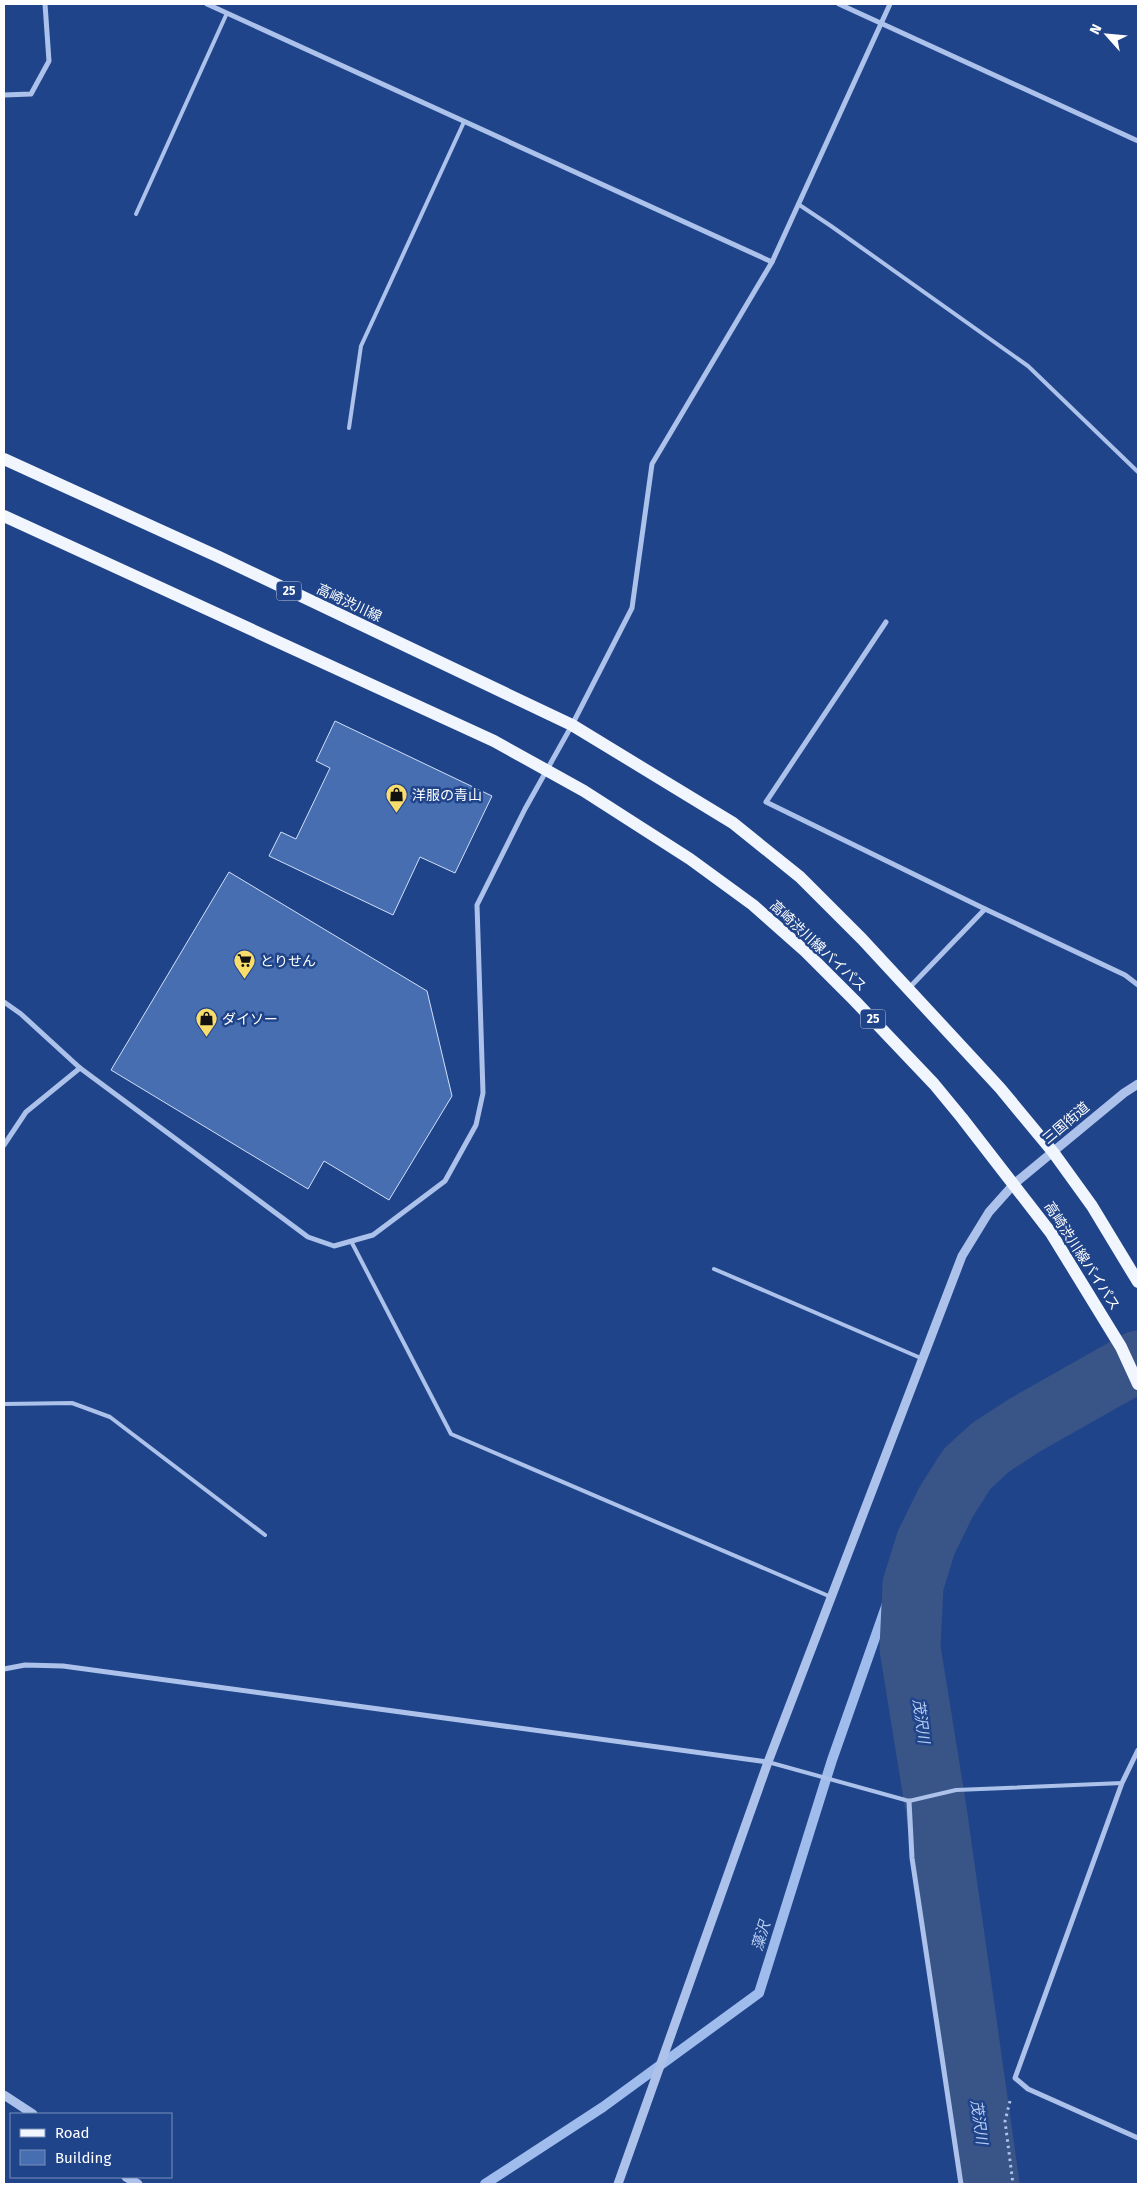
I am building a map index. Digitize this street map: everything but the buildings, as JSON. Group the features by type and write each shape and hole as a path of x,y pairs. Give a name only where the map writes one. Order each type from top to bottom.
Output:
{"main road":[{"name":"高崎渋川線","path":"4,459 219,557 572,725"},
{"name":"25","path":"4,516 494,741 547,770"},
{"name":"25","path":"572,725 733,823 800,877 909,988 1000,1088 1053,1152 1092,1206 1138,1282"},
{"name":"高崎渋川線バイパス","path":"547,770 690,859 753,905 811,958 934,1084 1052,1233 1121,1347 1138,1384"}],"street":[{"path":"4,95 31,94 49,61 45,4"},
{"path":"207,4 772,262"},
{"path":"839,4 1138,141"},
{"path":"4,1002 21,1014 80,1068 308,1238 334,1246 373,1235 445,1180 476,1125 483,1093 477,905 632,608 652,464 772,262 890,4"},
{"path":"886,622 766,802 1125,975 1138,985"},
{"path":"909,988 985,909"},
{"path":"4,1145 26,1112 80,1068"},
{"name":"三国街道","path":"618,2184 768,1762 962,1256 988,1212 1014,1184 1124,1093 1138,1084"},
{"path":"4,1669 25,1665 63,1666 768,1762"},
{"path":"1138,1750 1122,1783 1015,2078 1028,2089 1138,2138"},
{"path":"909,1801 912,1858 961,2184"},
{"path":"4,2095 31,2113"}],"lane":[{"path":"136,214 227,13"},
{"path":"349,428 361,346 464,122"},
{"path":"798,204 1028,366 1138,472"},
{"path":"351,1242 451,1434 831,1597"},
{"path":"714,1269 923,1359"},
{"path":"4,1404 72,1402 110,1417 265,1535"},
{"path":"768,1762 909,1801 956,1790 1122,1783"}],"path":[{"path":"1013,2184 1005,2121 1015,2078"}],"waterway":[{"name":"茂沢川","path":"989,2184 936,1809 910,1648 913,1585 926,1543 946,1502 967,1469 991,1447 1025,1425 1138,1361"},
{"name":"藻沢","path":"485,2184 603,2107 759,1993 832,1760 889,1598 913,1585"}],"place":[{"name":"洋服の青山","path":"396,814"},
{"name":"とりせん","path":"244,980"},
{"name":"ダイソー","path":"206,1038"}]}
